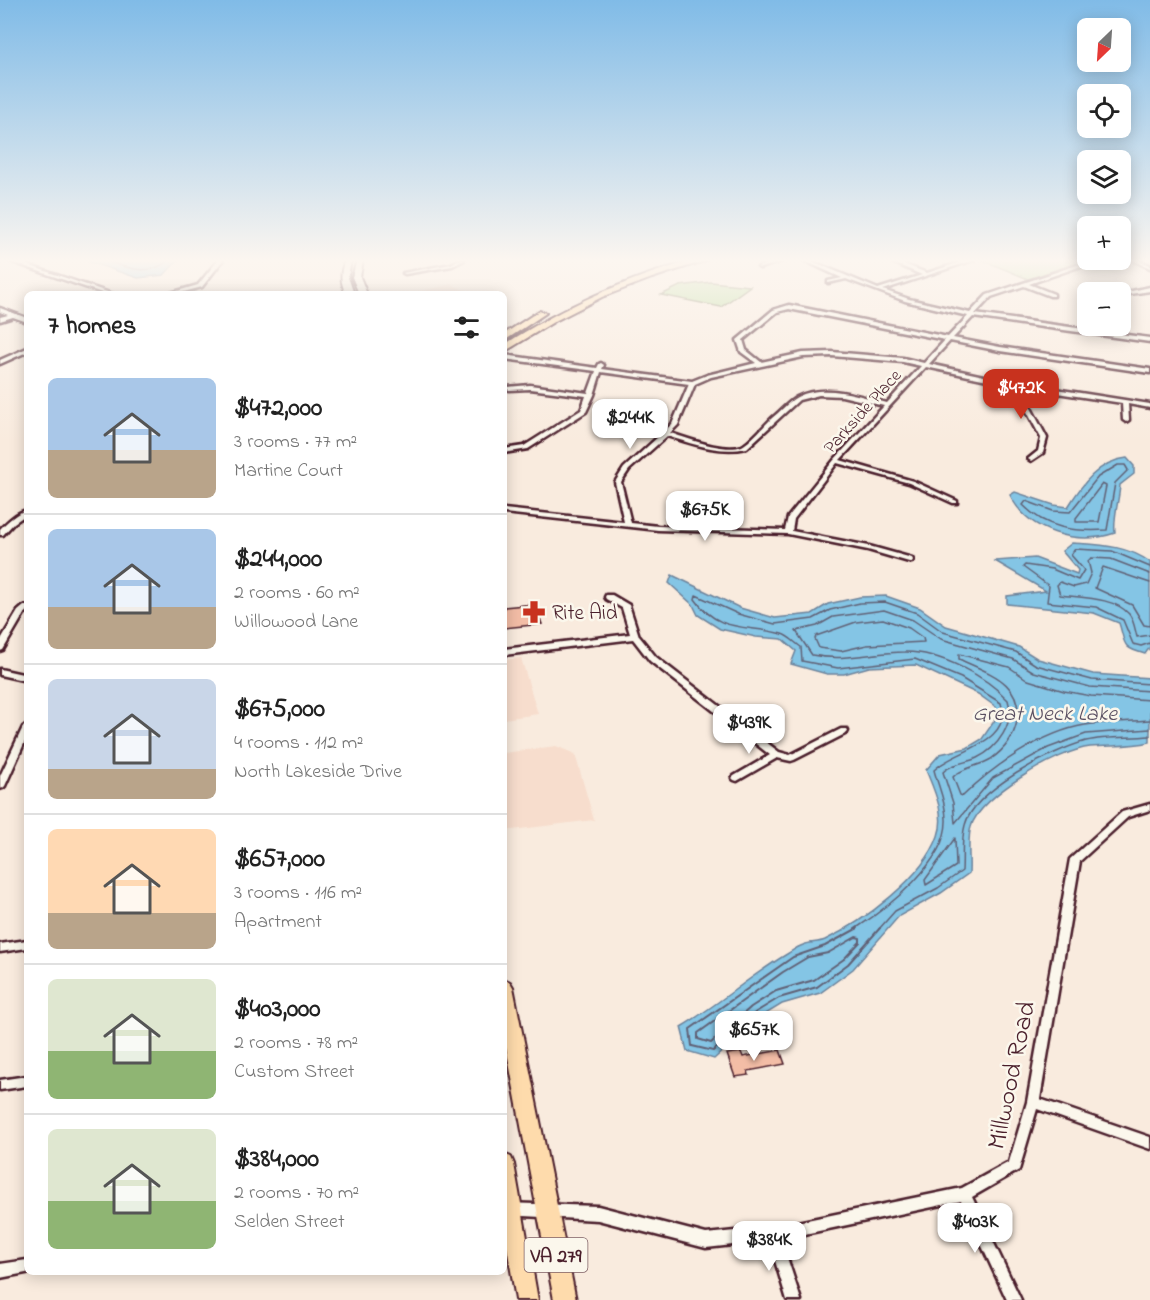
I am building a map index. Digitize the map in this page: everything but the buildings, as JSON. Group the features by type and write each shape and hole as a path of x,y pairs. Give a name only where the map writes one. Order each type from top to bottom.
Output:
{"main road":[{"path":"507,336 529,321"},
{"path":"507,348 545,321"},
{"name":"VA 279","path":"507,1003 565,1300"},
{"name":"VA 279","path":"508,1209 527,1300"}],"street":[{"path":"760,364 740,347 740,340 763,321"},
{"path":"859,321 948,338 1150,371"},
{"name":"Parkside Place","path":"788,532 791,519 836,461 965,321"},
{"path":"1017,321 1077,329"},
{"path":"1123,336 1150,340"},
{"path":"0,362 24,351"},
{"path":"507,351 696,382 760,364 821,354 890,358 1028,387 1150,406"},
{"path":"507,357 599,367"},
{"path":"507,451 519,451 584,411 599,367"},
{"path":"628,525 618,482 626,469 667,434 680,417 696,382"},
{"path":"509,388 530,387 591,395"},
{"path":"1028,387 1027,406 1044,438 1041,452 1031,459"},
{"path":"667,434 719,448 739,449 746,447 797,399 804,396 834,393 888,405"},
{"path":"1125,402 1126,420"},
{"path":"836,461 911,482 956,501"},
{"path":"507,511 628,525 788,532 869,548 909,560"},
{"path":"0,533 11,521 24,513"},
{"path":"609,597 626,608 635,636 660,666 776,755 791,758 844,731"},
{"path":"0,648 24,612"},
{"path":"507,652 635,636"},
{"path":"0,672 24,677"},
{"path":"0,786 24,734"},
{"path":"737,778 776,755"},
{"name":"Millwood Road","path":"508,1209 598,1213 706,1241 773,1234 964,1194 1014,1166 1033,1102 1075,859 1125,814 1150,807"},
{"path":"0,948 24,944"},
{"path":"0,1085 24,1081"},
{"path":"1033,1102 1150,1143"},
{"path":"964,1194 1014,1300"},
{"path":"773,1234 794,1300"},
{"path":"0,1271 24,1267"}],"shaded area":[{"path":"521,658 538,714 507,719 507,660"},
{"path":"556,746 575,754 594,820 507,831 507,753"}],"water":[{"path":"1127,458 1134,466 1134,474 1120,485 1115,533 1085,538 1055,533 1029,518 1018,508 1010,495 1015,492 1054,505 1068,507 1092,475 1108,464"},
{"name":"Great Neck Lake","path":"1072,543 1122,549 1150,562 1150,647 1145,654 1125,644 1119,623 1094,613 1007,604 1007,596 1046,591 995,561 1035,558 1077,574 1078,570 1062,551"},
{"name":"Great Neck Lake","path":"672,575 740,608 775,618 812,614 828,604 860,597 886,596 920,608 946,626 1019,647 1038,659 1093,674 1150,678 1150,742 1077,750 1060,756 1022,776 989,802 977,815 970,832 969,873 941,893 899,916 853,969 820,993 782,1004 759,1018 714,1059 687,1051 681,1027 795,949 805,944 825,940 857,922 890,897 920,867 931,852 938,836 941,819 938,802 926,770 940,754 967,748 982,739 995,720 996,707 978,694 916,665 869,667 844,674 827,674 791,664 796,651 782,639 756,637 720,629 698,615 693,605 669,583"}],"place":[{"name":"Rite Aid","path":"534,612"}]}
